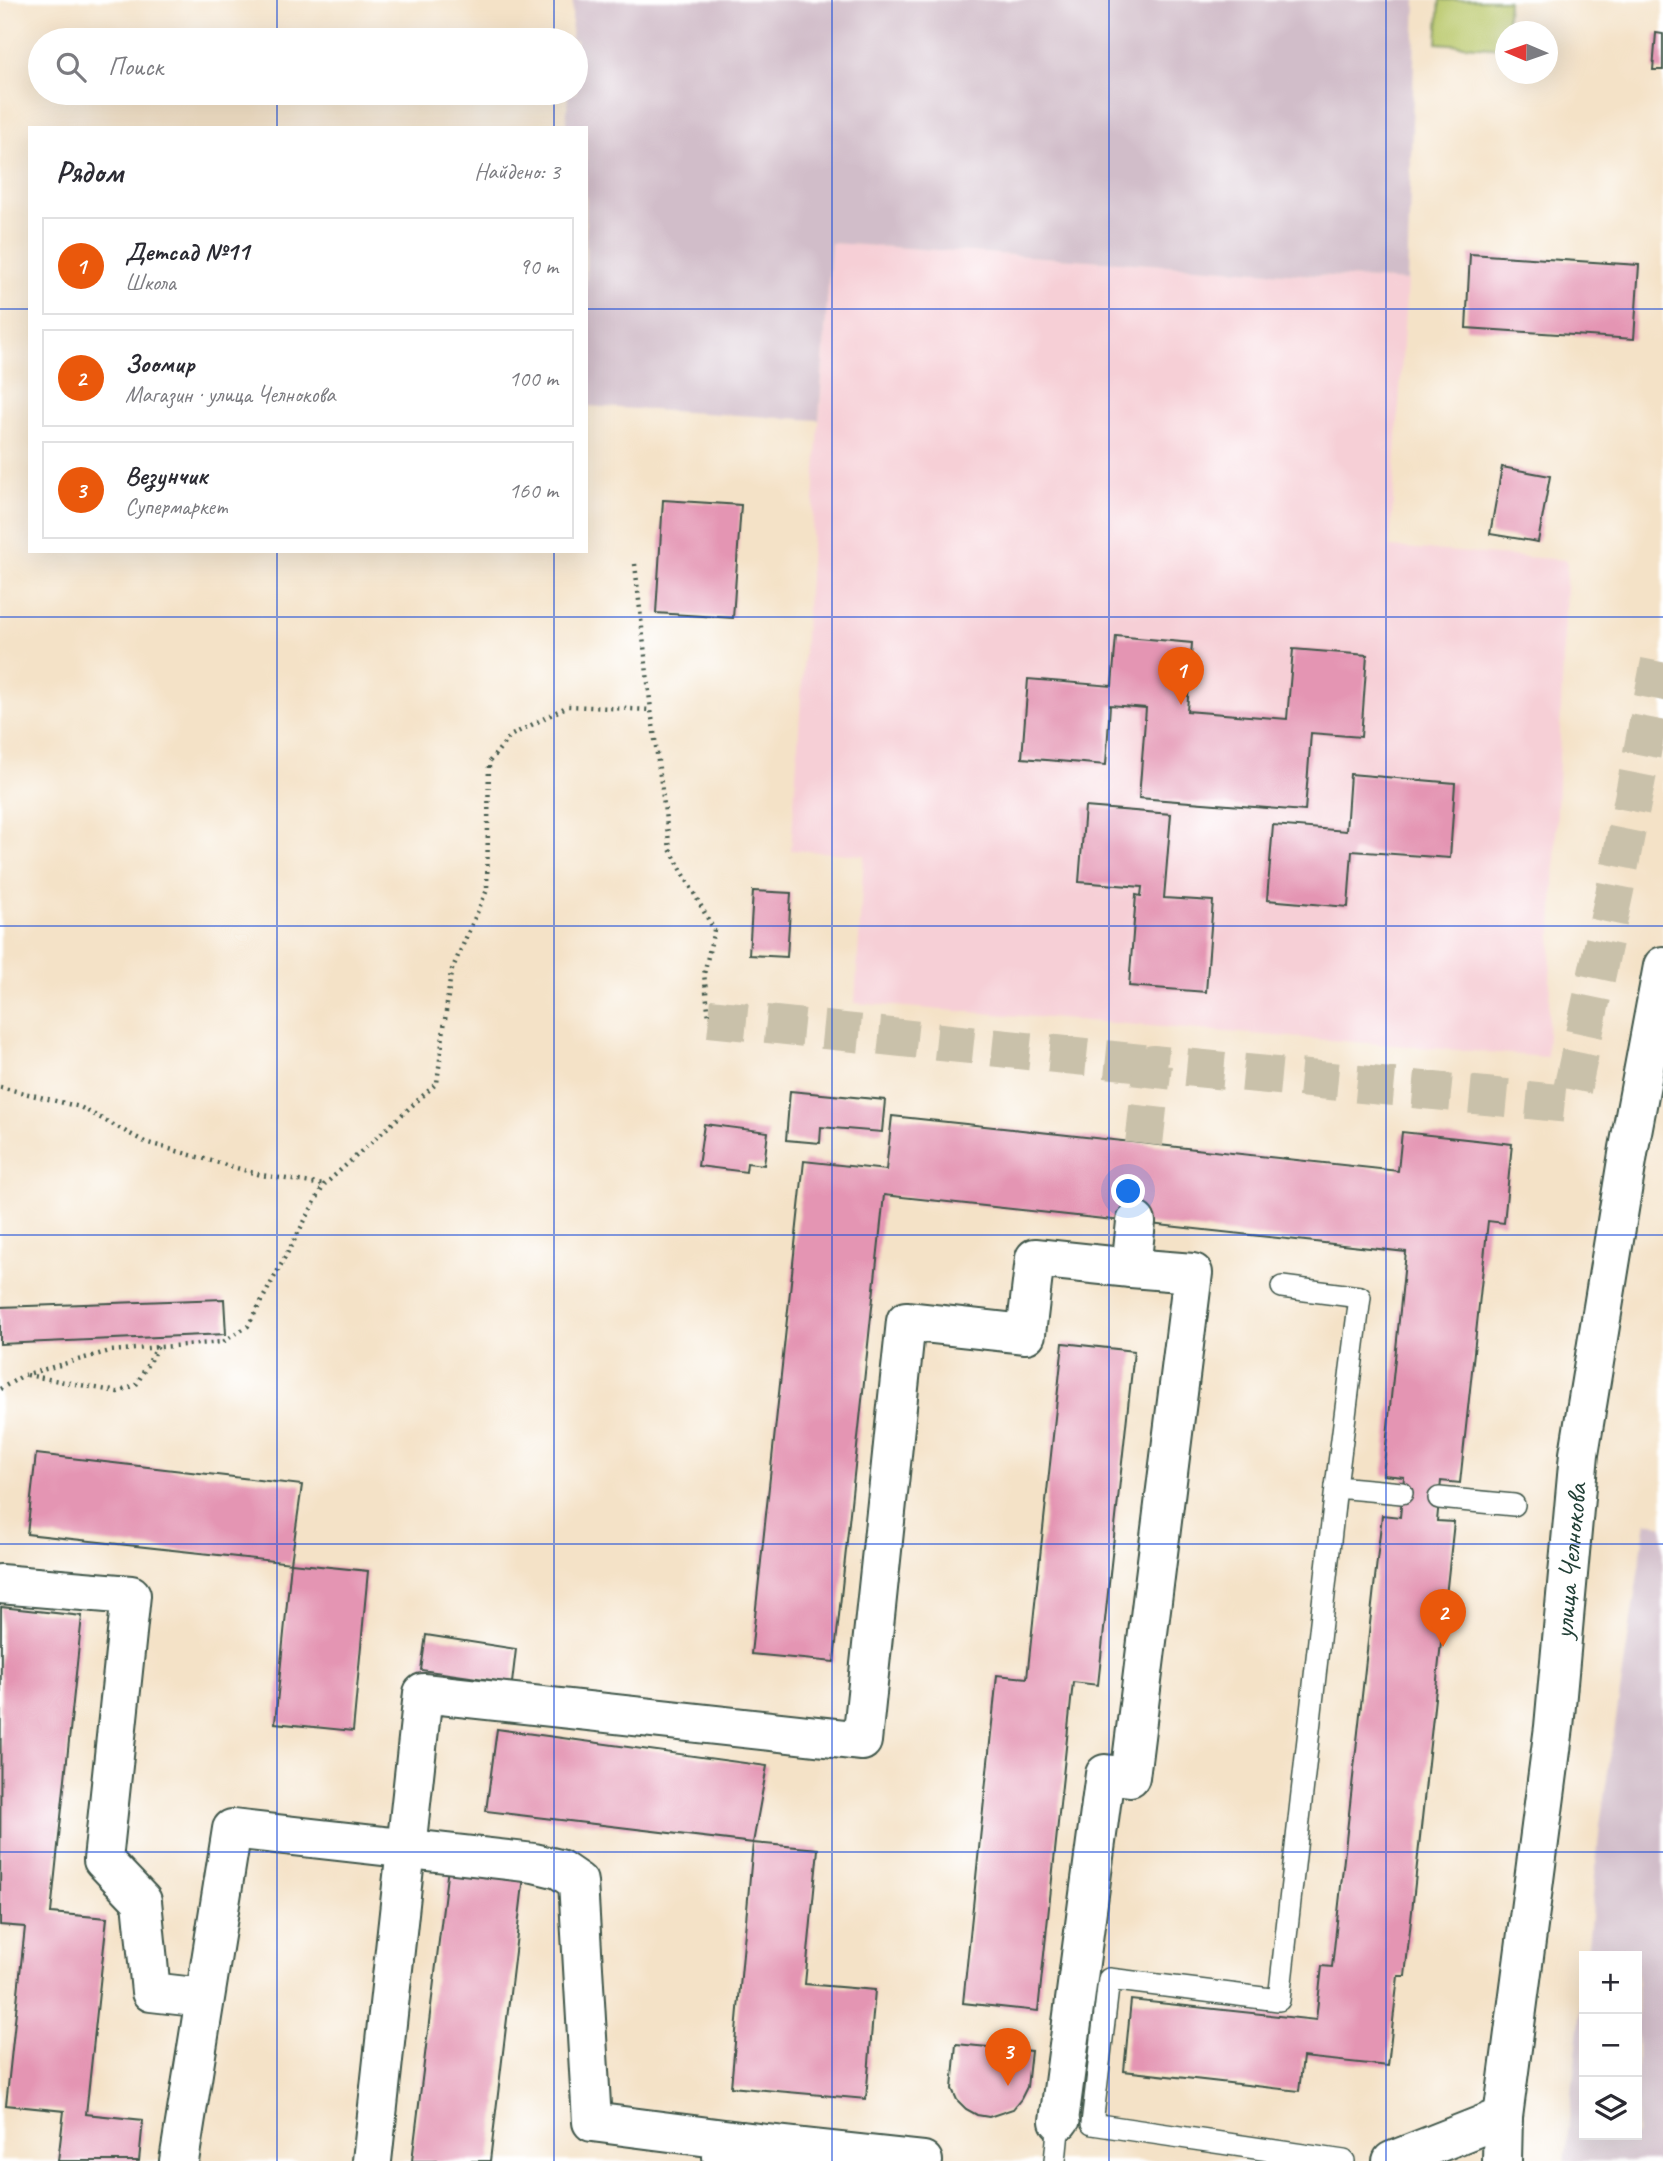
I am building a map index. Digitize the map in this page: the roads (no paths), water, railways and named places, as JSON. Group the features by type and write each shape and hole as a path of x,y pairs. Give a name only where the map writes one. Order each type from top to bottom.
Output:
{"street":[{"name":"улица Челнокова","path":"1502,2161 1503,2117 1554,1727 1579,1454 1629,1147 1663,966"},
{"path":"1131,1268 1136,1222"},
{"path":"372,2161 423,1693 862,1741 906,1321 1026,1334 1035,1258 1192,1273 1130,1777 1105,1774 1075,2123"},
{"path":"0,1584 131,1595 103,1860 142,1901 151,1992 204,1998"},
{"path":"180,2161 232,1829 534,1863 559,1869 578,1881 592,2122 729,2151 923,2161"},
{"path":"1392,2161 1503,2117"}],"lane":[{"path":"1055,2161 1075,2123 1108,1979 1279,2000 1360,1297 1282,1287"},
{"path":"1336,1487 1402,1493"},
{"path":"1439,1497 1514,1505"},
{"path":"1075,2123 1344,2161"}],"tunnel":[{"path":"1144,1144 1153,1064 1569,1104 1663,646"},
{"path":"709,1018 1153,1064"}],"place":[{"name":"Детсад №11","path":"1181,705"},
{"name":"Зоомир","path":"1443,1647"},
{"name":"Везунчик","path":"1008,2086"}]}
